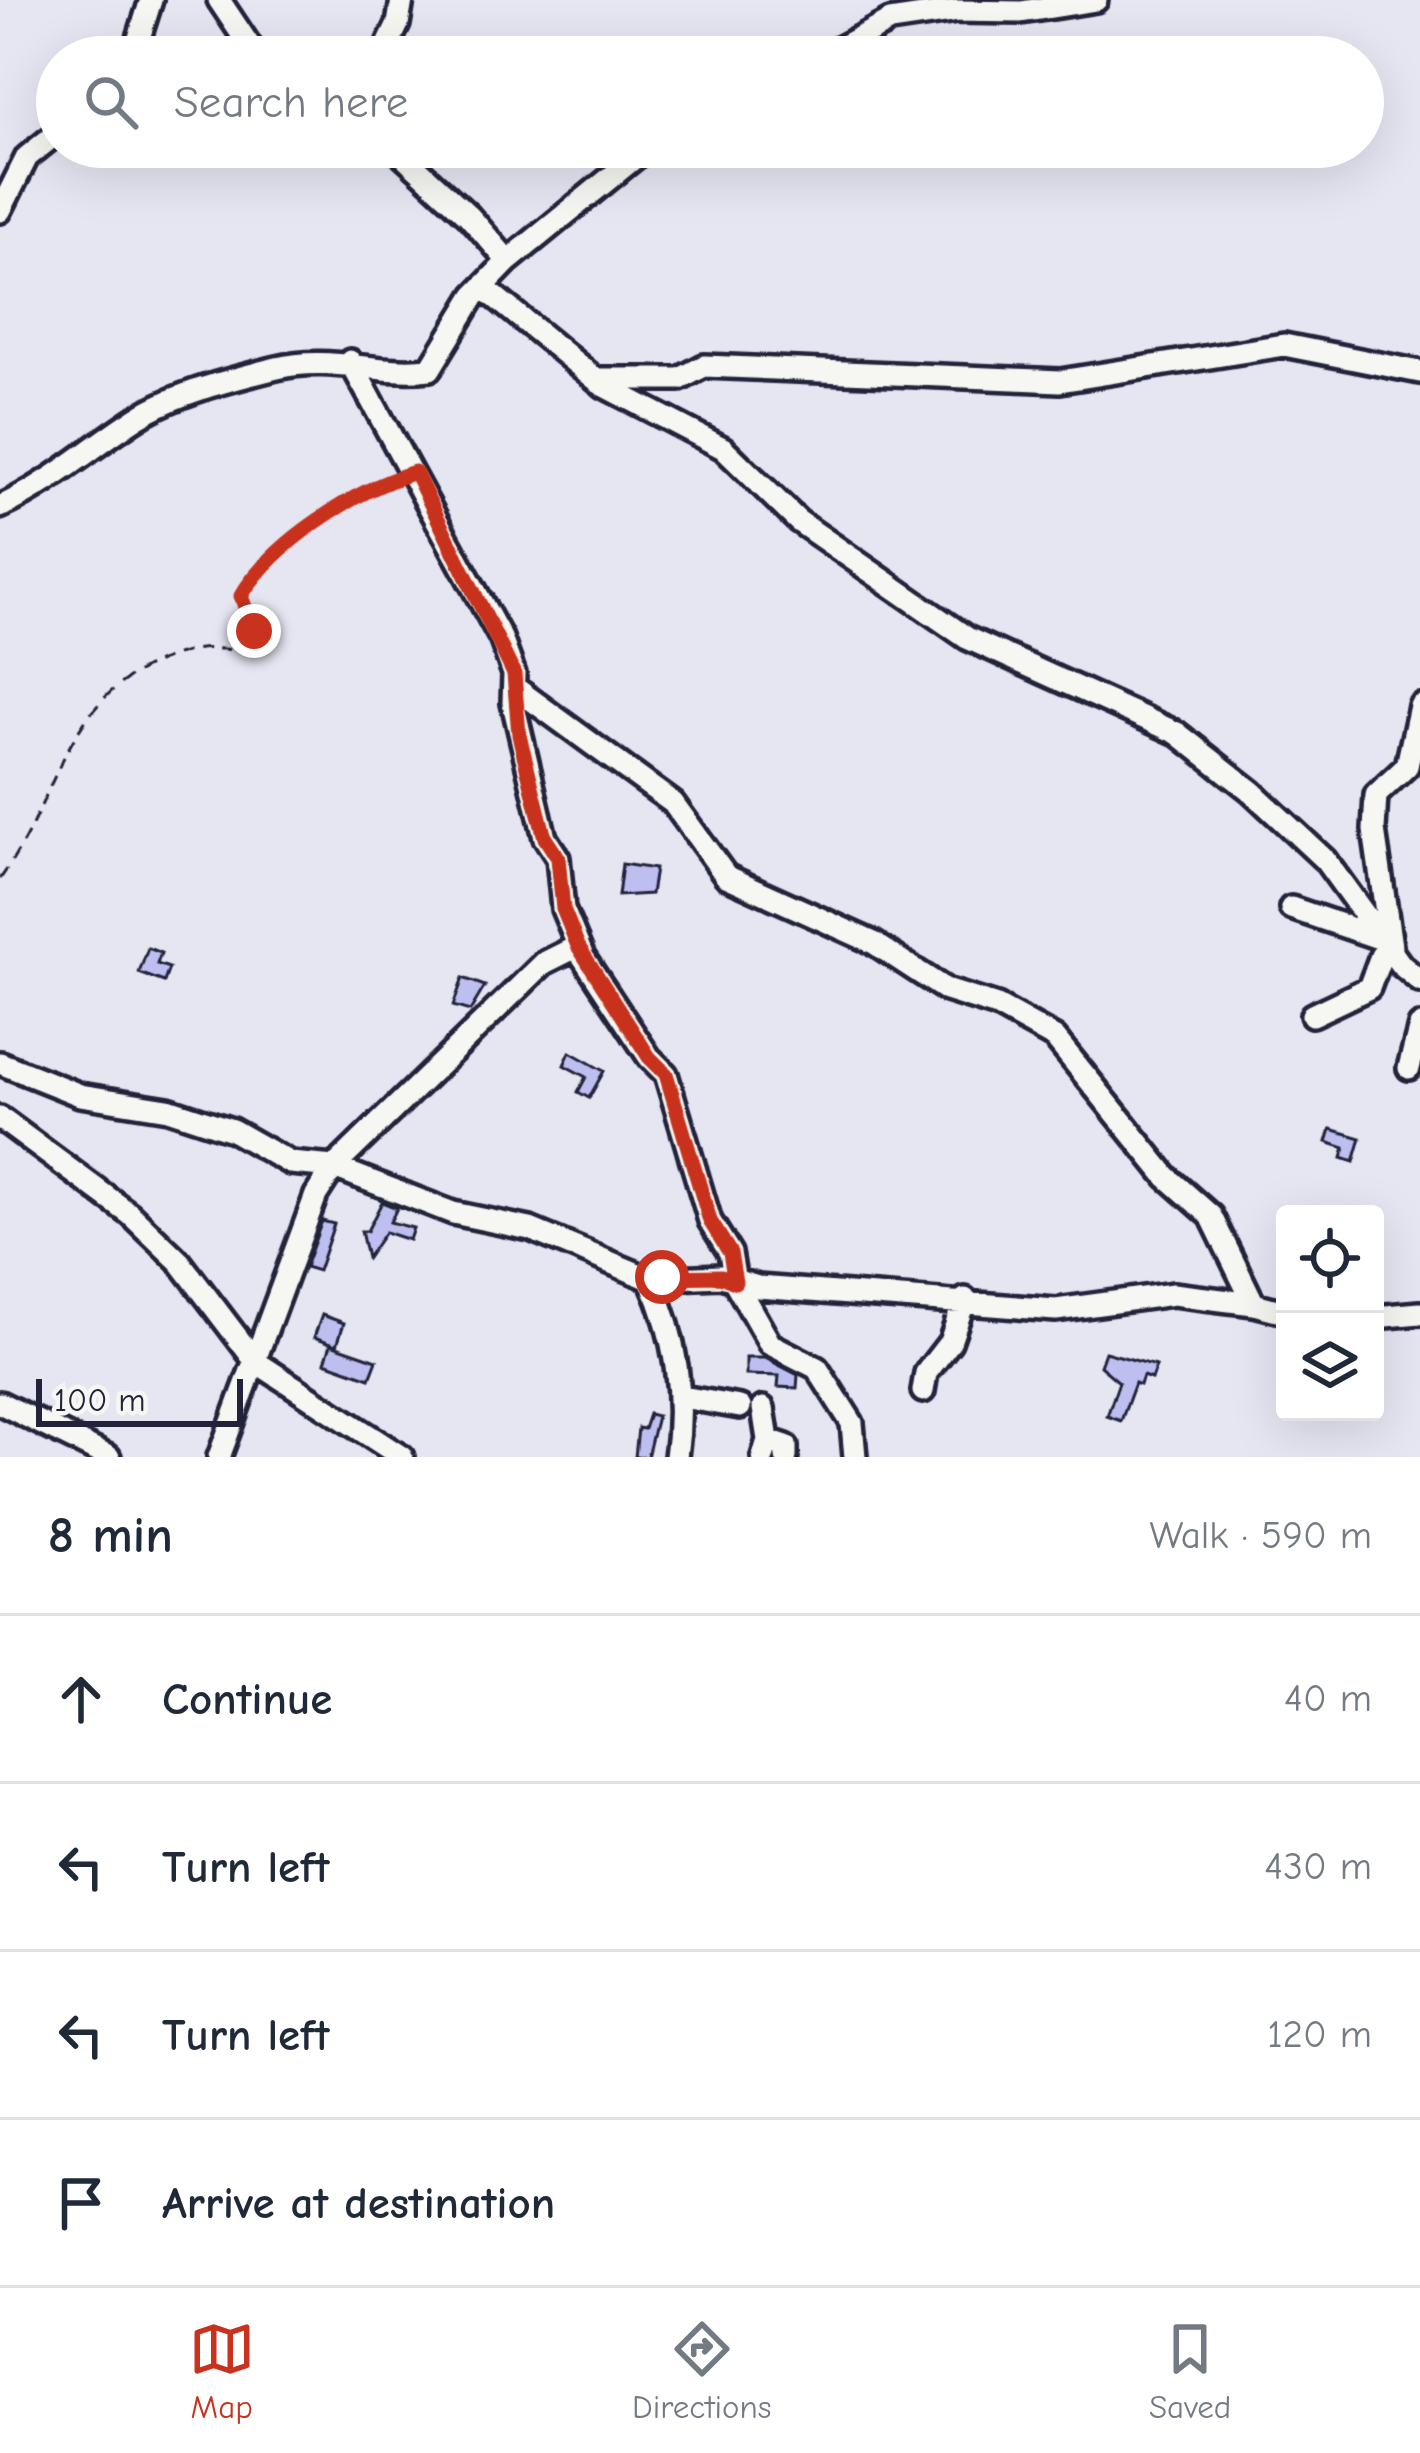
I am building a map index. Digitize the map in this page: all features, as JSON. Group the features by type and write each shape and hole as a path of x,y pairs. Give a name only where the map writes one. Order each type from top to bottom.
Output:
{"street":[{"path":"140,36 151,0"},
{"path":"220,0 243,36"},
{"path":"392,36 402,0"},
{"path":"862,36 890,21 982,6 1021,12 1096,0"},
{"path":"0,211 36,150"},
{"path":"417,168 470,216 508,261"},
{"path":"0,507 50,482 167,403 278,368 350,362 383,373 430,369 483,287 622,168"},
{"path":"483,287 595,379 723,448 799,521 967,638 1177,733 1251,791 1324,860 1388,946 1420,980"},
{"path":"595,379 680,379 704,366 1060,381 1284,345 1420,372"},
{"path":"350,362 415,472 454,561 501,638 528,772 545,838 558,858 563,909 578,946 649,1057 666,1074 710,1221 730,1253 735,1282 770,1344 817,1368 852,1423 855,1457"},
{"path":"514,687 673,802 726,876 874,943 946,989 998,1006 1055,1038 1168,1177 1210,1216 1254,1304"},
{"path":"1312,1015 1369,988 1388,946 1374,830 1376,795 1407,766 1420,706"},
{"path":"1291,908 1388,946"},
{"path":"219,1457 316,1195 334,1167 544,963 578,946"},
{"path":"1408,1068 1420,1026"},
{"path":"0,1064 80,1095 168,1109 232,1130 290,1163 334,1167 453,1213 530,1229 650,1280 721,1276 735,1282 1056,1310 1173,1294 1276,1310"},
{"path":"0,1118 130,1214 164,1246 256,1362 402,1457"},
{"path":"650,1280 665,1316 682,1397 683,1456"},
{"path":"922,1390 926,1373 950,1342 965,1299"},
{"path":"1384,1316 1420,1313"},
{"path":"682,1397 752,1407 765,1449 786,1445 786,1457"},
{"path":"0,1403 109,1457"}],"path":[{"path":"0,879 29,833 71,736 110,690 194,650 240,652 256,647 241,596 249,583 339,505 369,486 415,472"}],"building":[{"path":"622,864 655,869 651,894 618,896"},
{"path":"148,948 161,953 157,964 169,968 164,982 139,973"},
{"path":"463,978 485,986 470,1011 453,1006"},
{"path":"570,1052 604,1071 589,1098 578,1092 586,1077 564,1065"},
{"path":"1331,1129 1361,1138 1354,1162 1342,1158 1345,1148 1327,1142"},
{"path":"382,1202 397,1208 390,1222 413,1228 409,1240 385,1232 367,1258 361,1231 367,1231"},
{"path":"322,1221 334,1224 318,1271 305,1267"},
{"path":"322,1315 344,1323 337,1345 314,1337"},
{"path":"331,1344 377,1360 370,1378 325,1362"},
{"path":"1105,1352 1156,1366 1151,1379 1143,1376 1140,1385 1135,1383 1121,1421 1107,1416 1119,1382 1100,1366"},
{"path":"746,1358 765,1358 798,1375 797,1388 778,1387 779,1376 746,1375"},
{"path":"649,1414 657,1416 647,1457 635,1457 638,1428 644,1429"}],"route":[{"path":"254,631 241,596 284,548 369,486 415,472 454,561 501,638 514,674 519,735 545,838 558,858 563,909 583,957 649,1057 666,1074 710,1221 730,1253 735,1282 721,1276 662,1277"}]}
